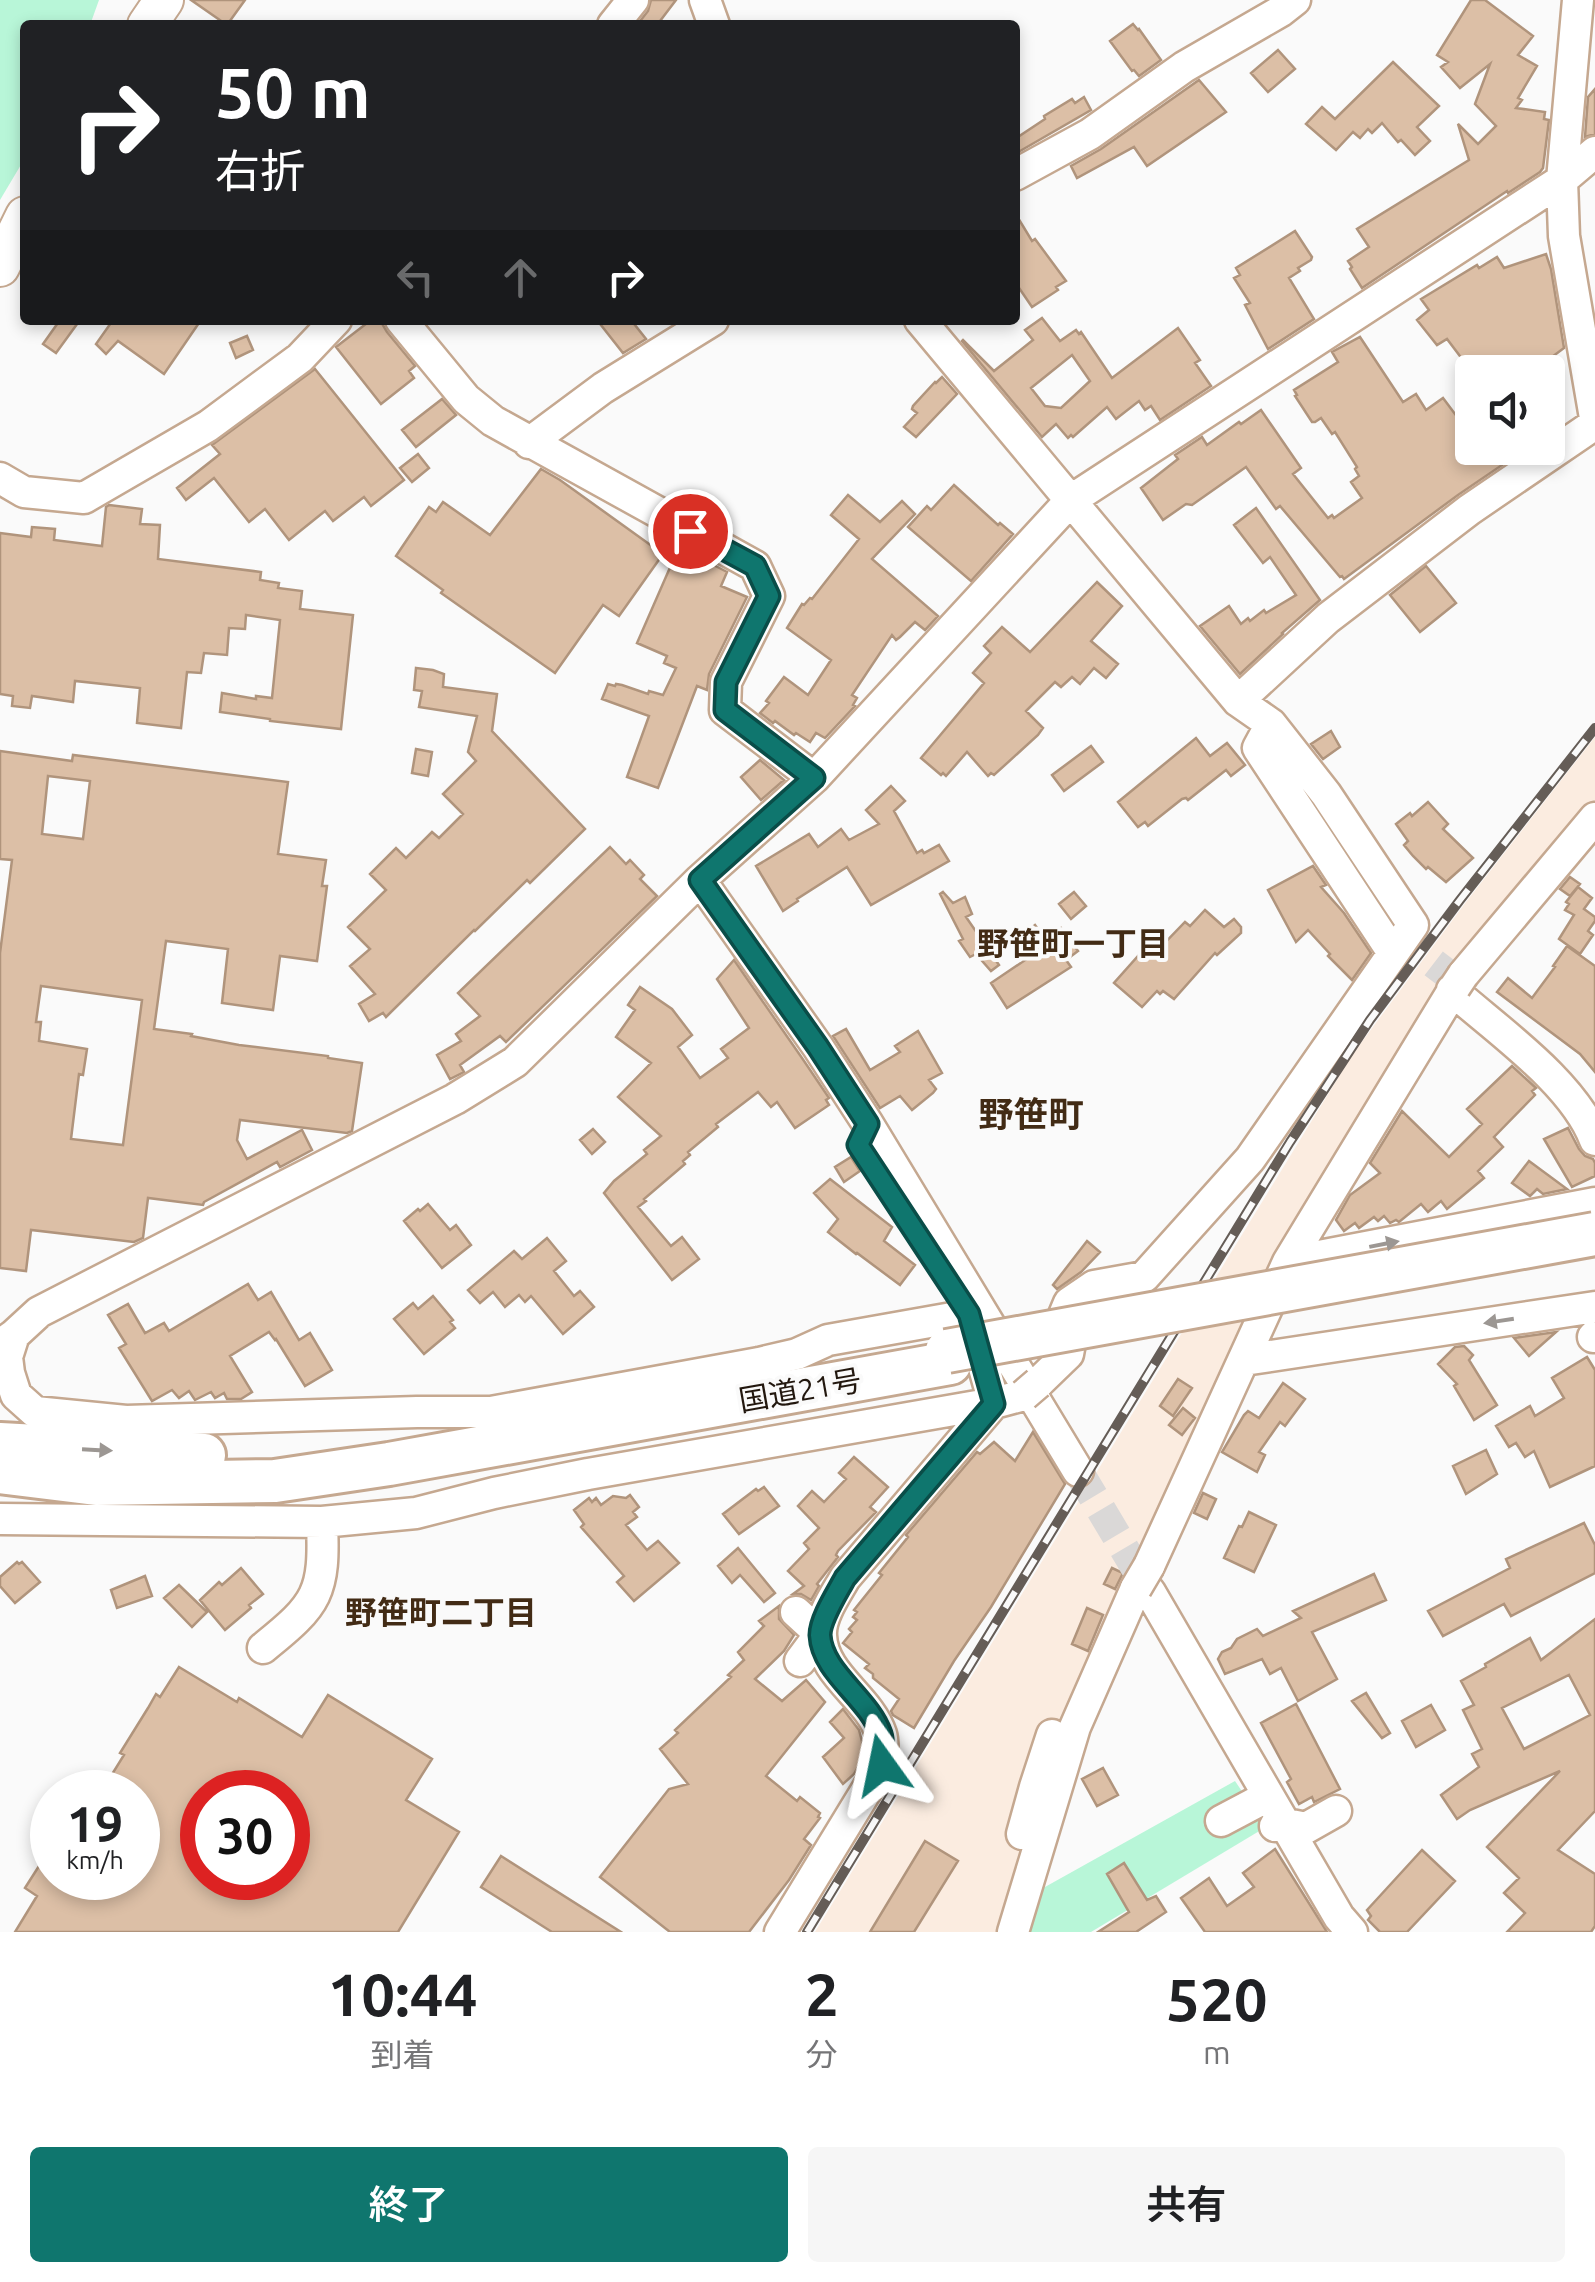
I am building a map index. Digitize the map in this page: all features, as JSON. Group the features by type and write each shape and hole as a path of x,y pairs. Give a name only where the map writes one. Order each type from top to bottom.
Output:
{"highway":[{"name":"国道21号","path":"0,1472 96,1484 275,1481 390,1464 1595,1234"},
{"name":"国道21号","path":"0,1444 196,1456 415,1442 949,1357 1595,1246"}],"main road":[{"path":"0,267 20,226"}],"street":[{"path":"617,20 633,0"},
{"path":"1020,172 1090,134 1184,67 1296,0"},
{"path":"1238,701 1344,606 1595,421 1564,236 1562,180 1578,0"},
{"path":"969,1314 828,1340 797,1354 762,1379 491,1412 126,1421 35,1412 8,1396 7,1340 39,1312 455,1099 515,1062 700,880 814,778 1070,500 1562,180 1595,152"},
{"path":"0,478 24,492 84,498 208,426 300,358 331,325"},
{"path":"406,325 466,399 493,421 755,566 769,596 726,682 725,710 814,778"},
{"path":"530,444 604,388 706,325"},
{"path":"0,1520 322,1522 416,1513 588,1474 994,1404 1031,1389 1068,1354 1070,1343 1064,1315 1070,1303 1094,1286 1144,1277 1250,1158 1396,944 1413,925 1326,794 1271,724 1238,701 924,325"},
{"path":"1013,1932 1075,1727 1288,1262 1460,986 1595,818"},
{"path":"700,880 868,1124 1078,1471"},
{"path":"1460,986 1557,1070 1595,1119"},
{"path":"1460,986 1572,1100 1595,1140"},
{"path":"868,1124 858,1145 969,1314 994,1404"},
{"path":"1288,1262 1595,1203"},
{"path":"1244,1360 1594,1326"},
{"path":"762,1379 772,1441"},
{"path":"800,1661 820,1634 845,1578 994,1404"},
{"path":"0,1491 45,1494 96,1484"},
{"path":"263,1648 295,1622 318,1592 324,1563 322,1522"},
{"path":"1142,1585 1256,1802 1276,1826 1306,1828 1336,1811"},
{"path":"1142,1585 1338,1917 1352,1932"},
{"path":"780,1932 882,1765 882,1736 864,1704 827,1661 820,1634 796,1612"},
{"path":"991,1932 1045,1754 1076,1682"},
{"path":"1221,1821 1256,1802"}],"shaded area":[{"path":"1595,737 1595,804 1286,1244 1002,1932 815,1932 1352,1055"}],"green space":[{"path":"0,0 99,0 92,20 20,20 20,166 0,200"},
{"path":"1235,1781 1266,1827 1091,1932 1026,1932 1036,1892"}],"building":[{"path":"191,0 245,0 231,20 220,20"},
{"path":"651,0 676,0 661,20 641,20"},
{"path":"1471,0 1485,0 1533,36 1518,55 1537,66 1516,108 1545,112 1544,119 1549,120 1543,168 1362,288 1348,261 1369,247 1357,229 1469,160 1458,124 1478,144 1496,126 1475,104 1490,64 1460,88 1441,67 1448,62 1437,55"},
{"path":"1133,24 1161,60 1139,76 1110,41"},
{"path":"1278,50 1295,69 1268,92 1251,73"},
{"path":"1393,62 1439,106 1417,127 1430,141 1415,155 1382,123 1360,138 1353,132 1336,150 1306,124 1322,107 1335,119"},
{"path":"1199,80 1226,112 1147,166 1134,147 1077,178 1071,166"},
{"path":"1595,89 1595,134 1585,137 1588,97"},
{"path":"1084,97 1091,110 1020,151 1020,136 1072,99 1075,103"},
{"path":"1020,221 1066,281 1032,307 1020,289"},
{"path":"1295,231 1312,257 1289,278 1314,319 1268,349 1245,305 1250,303 1234,278 1240,275 1236,268"},
{"path":"1546,254 1564,348 1555,355 1459,355 1447,339 1437,345 1417,320 1429,310 1421,299 1497,257 1504,268"},
{"path":"1042,318 1060,341 1076,330 1081,332 1112,378 1178,328 1200,360 1195,363 1211,386 1160,420 1151,406 1145,410 1139,401 1116,419 1107,407 1073,437 1068,438 1056,424 1042,437 962,341 994,371 1033,340 1025,330","holes":["1072,355 1090,381 1061,408 1045,406 1031,388"]},
{"path":"56,325 76,325 56,353 43,344"},
{"path":"109,325 198,325 164,374 118,341 106,354 96,344"},
{"path":"365,325 383,325 415,366 409,371 414,378 381,404 336,347"},
{"path":"601,325 635,325 646,339 623,353"},
{"path":"247,336 253,350 236,358 230,343"},
{"path":"1360,337 1403,402 1416,394 1426,410 1443,398 1455,414 1455,465 1502,465 1344,579 1280,506 1276,509 1246,467 1163,520 1141,488 1178,459 1175,455 1202,437 1207,445 1261,410 1301,468 1293,474 1328,518 1334,518 1362,498 1351,482 1359,476 1357,467 1335,432 1332,434 1321,418 1312,422 1295,396 1294,390 1338,362 1332,352"},
{"path":"315,369 404,480 371,506 364,497 333,521 325,511 289,540 265,509 249,522 214,478 186,500 177,488 220,454 212,445"},
{"path":"942,377 957,394 916,437 904,427 917,413 913,406"},
{"path":"442,399 456,415 416,447 402,430"},
{"path":"418,454 429,468 412,482 400,468"},
{"path":"541,469 663,554 619,616 603,605 555,673 441,593 443,590 396,556 429,507 436,512 443,502 490,535"},
{"path":"954,485 1013,534 971,581 908,527"},
{"path":"848,495 880,522 902,501 915,514 872,559 938,616 925,630 915,622 896,640 892,635 852,695 857,698 855,706 825,738 816,733 810,742 760,713 784,677 808,695 831,660 787,628 802,604 812,599 859,539 831,515"},
{"path":"109,505 142,509 140,524 160,525 158,559 261,572 260,580 279,583 278,588 302,591 300,609 353,615 341,729 220,712 222,693 272,698 280,620 246,615 245,629 229,628 227,655 204,653 201,673 187,672 181,728 137,723 140,688 75,681 73,702 32,696 30,708 12,706 13,696 0,694 0,533 31,537 32,527 55,529 54,540 102,546"},
{"path":"1256,508 1320,600 1240,674 1200,626 1229,606 1241,624 1296,595 1270,557 1263,563 1234,525"},
{"path":"679,547 727,572 721,586 747,597 709,674 707,690 697,686 658,788 627,777 649,716 602,699 608,684 663,695 676,668 664,663 667,656 637,643"},
{"path":"1426,566 1456,603 1420,632 1390,595"},
{"path":"1097,582 1122,606 1091,641 1118,664 1106,678 1094,668 1080,684 1072,677 1061,687 1055,682 1026,711 1043,728 994,775 988,776 967,752 946,776 921,758 984,683 973,673 991,653 984,646 1002,627 1030,652"},
{"path":"416,668 444,674 443,687 497,694 492,731 585,829 386,1017 383,1013 369,1021 359,1004 375,994 350,966 370,949 348,927 386,890 370,874 396,848 406,858 432,832 439,838 463,814 443,794 476,761 468,752 477,716 419,707 422,691 414,690"},
{"path":"1331,731 1340,747 1323,759 1311,744"},
{"path":"1196,738 1210,756 1227,743 1245,765 1231,776 1226,770 1148,826 1145,822 1138,827 1118,802"},
{"path":"1091,746 1103,762 1064,791 1052,775"},
{"path":"416,749 432,752 428,776 412,773"},
{"path":"0,751 72,761 73,755 288,782 278,854 326,860 322,886 327,886 317,961 280,956 273,1010 222,1003 228,949 166,941 154,1029 362,1063 352,1131 240,1120 237,1140 247,1159 302,1130 312,1150 280,1167 277,1162 203,1205 148,1198 143,1238 134,1242 31,1230 26,1271 0,1268 0,953 12,860 0,859","holes":["48,776 90,781 83,839 42,834","41,986 142,1000 123,1145 71,1139 79,1074 83,1075 87,1049 39,1041 41,1022 36,1022"]},
{"path":"760,760 784,780 761,800 741,777"},
{"path":"891,786 905,801 894,811 917,853 939,845 949,861 871,905 847,867 783,911 756,866 809,834 818,847 841,829 849,840 879,824 866,810"},
{"path":"1428,802 1448,824 1443,829 1473,858 1446,882 1413,856 1396,824"},
{"path":"610,847 626,864 630,860 644,875 640,879 657,896 506,1042 500,1036 460,1065 464,1072 450,1079 437,1055 461,1041 456,1034 480,1016 458,993"},
{"path":"1313,866 1326,885 1321,887 1371,953 1352,980 1308,930 1296,942 1268,890"},
{"path":"1570,877 1580,884 1570,896 1560,889"},
{"path":"1578,887 1592,898 1584,909 1595,917 1588,931 1593,935 1580,954 1559,939 1574,915 1565,910 1569,904 1566,902"},
{"path":"943,892 953,903 965,897 972,914 966,917 999,965 991,971 976,954 970,957 959,941 963,939 940,894"},
{"path":"1074,892 1086,906 1071,919 1059,904"},
{"path":"1205,910 1224,927 1234,919 1241,933 1215,953 1174,999 1157,991 1142,1007 1114,983 1146,947 1154,954 1185,922 1190,926"},
{"path":"1035,925 1046,940 1061,928 1078,951 1066,960 1071,967 1007,1008 991,983 1034,954 1021,936"},
{"path":"1567,946 1595,966 1595,1072 1580,1054 1497,992 1508,978 1532,998"},
{"path":"734,960 829,1098 829,1105 795,1128 777,1102 771,1107 758,1092 716,1124 718,1127 688,1152 685,1164 644,1199 638,1207 671,1246 682,1237 699,1259 672,1280 604,1193 661,1136 618,1097 651,1063 616,1037 635,1010 628,1005 640,987 672,1009 692,1035 678,1047 700,1078 728,1058 721,1049 749,1028 717,979"},
{"path":"846,1029 870,1070 900,1052 895,1046 918,1031 942,1073 929,1080 936,1089 912,1110 900,1096 880,1108 833,1036"},
{"path":"1512,1066 1536,1088 1532,1091 1535,1095 1494,1137 1503,1147 1478,1171 1484,1178 1447,1209 1441,1201 1428,1212 1421,1204 1399,1222 1390,1223 1384,1216 1378,1221 1374,1217 1359,1228 1355,1223 1344,1231 1336,1220 1350,1195 1380,1173 1370,1163 1402,1111 1449,1157 1482,1124 1467,1109"},
{"path":"1568,1128 1579,1149 1595,1163 1595,1176 1572,1187 1544,1139"},
{"path":"593,1129 605,1142 592,1154 580,1140"},
{"path":"851,1157 860,1171 844,1182 835,1167"},
{"path":"1529,1161 1567,1189 1543,1194 1537,1189 1530,1196 1512,1183"},
{"path":"830,1179 892,1227 884,1241 915,1265 900,1285 828,1232 838,1219 814,1193"},
{"path":"428,1204 450,1230 456,1225 471,1245 442,1268 404,1221"},
{"path":"547,1238 566,1261 554,1271 574,1296 580,1291 594,1307 563,1334 531,1296 525,1302 519,1295 505,1307 493,1292 480,1303 468,1290 514,1251 522,1259"},
{"path":"1087,1241 1100,1252 1057,1289 1053,1285"},
{"path":"248,1284 258,1300 271,1292 299,1340 310,1333 332,1370 305,1386 269,1332 230,1356 252,1392 241,1399 227,1399 224,1393 215,1398 211,1392 195,1400 189,1391 179,1398 172,1390 152,1401 119,1348 126,1344 108,1315 128,1304 145,1333 164,1323 169,1331"},
{"path":"433,1296 455,1328 424,1354 394,1319 413,1303 418,1309"},
{"path":"1556,1332 1529,1356 1514,1338"},
{"path":"1464,1346 1473,1355 1469,1360 1497,1405 1474,1420 1454,1386 1457,1384 1438,1364 1455,1347"},
{"path":"1587,1357 1595,1370 1595,1466 1550,1487 1534,1451 1525,1457 1516,1443 1509,1447 1496,1426 1530,1406 1535,1416 1564,1398 1552,1378"},
{"path":"1178,1379 1192,1388 1173,1416 1160,1406"},
{"path":"1283,1383 1305,1399 1285,1426 1280,1422 1259,1452 1265,1455 1257,1472 1222,1452 1244,1415 1248,1411 1259,1418"},
{"path":"1183,1408 1195,1418 1182,1435 1169,1425"},
{"path":"1033,1432 1065,1484 914,1728 893,1715 891,1711 899,1699 873,1678 865,1668 869,1664 843,1643 857,1620 854,1610 882,1575 879,1573 906,1535 977,1452 980,1454 994,1442 1015,1461"},
{"path":"1486,1450 1497,1474 1466,1494 1453,1466"},
{"path":"854,1457 888,1487 870,1507 876,1512 838,1551 811,1600 793,1594 804,1586 788,1571 809,1549 804,1543 819,1528 798,1506 812,1491 824,1502 846,1479 839,1473"},
{"path":"764,1487 779,1506 739,1534 723,1514"},
{"path":"1203,1493 1216,1499 1207,1519 1194,1513"},
{"path":"630,1495 639,1507 633,1512 637,1517 626,1525 647,1550 658,1541 679,1563 634,1601 617,1582 624,1576 581,1527 584,1524 574,1510 589,1498 592,1502 596,1498 601,1505 613,1496"},
{"path":"1249,1512 1276,1525 1254,1572 1224,1558"},
{"path":"1584,1523 1595,1545 1595,1573 1511,1616 1504,1604 1443,1636 1428,1611 1510,1568 1506,1559"},
{"path":"738,1548 775,1593 764,1602 740,1575 732,1583 718,1566"},
{"path":"22,1562 40,1582 15,1603 0,1586 0,1577"},
{"path":"241,1568 263,1594 225,1630 200,1600"},
{"path":"1112,1568 1123,1573 1115,1589 1104,1584"},
{"path":"1374,1574 1386,1600 1312,1632 1337,1679 1298,1701 1281,1668 1270,1674 1262,1659 1225,1674 1218,1659 1237,1639 1257,1629 1263,1636 1301,1618 1293,1611"},
{"path":"145,1576 152,1596 117,1608 111,1590"},
{"path":"179,1585 207,1612 192,1627 164,1598"},
{"path":"779,1606 779,1619 794,1635 784,1651 755,1679 782,1701 806,1680 825,1702 766,1776 797,1801 800,1797 820,1813 804,1839 811,1845 749,1932 670,1932 600,1877 669,1789 688,1784 660,1749 731,1677 728,1675 744,1660 738,1652 764,1626 759,1621"},
{"path":"1087,1608 1103,1615 1088,1651 1072,1644"},
{"path":"1595,1619 1595,1811 1558,1850 1595,1874 1595,1926 1591,1932 1507,1932 1525,1913 1504,1893 1519,1878 1487,1847 1560,1771 1457,1819 1441,1795 1479,1767 1472,1754 1482,1749 1463,1710 1474,1705 1461,1681 1530,1638 1541,1660","holes":["1569,1675 1590,1715 1524,1749 1502,1708"]},
{"path":"179,1667 302,1737 328,1695 432,1759 406,1800 459,1832 398,1932 15,1932 35,1900 160,1900 160,1770 115,1770 124,1755 120,1753 156,1694 160,1697"},
{"path":"1366,1693 1390,1733 1382,1738 1352,1701"},
{"path":"1296,1704 1340,1789 1314,1802 1312,1797 1299,1804 1287,1782 1291,1779 1261,1723"},
{"path":"1431,1705 1445,1730 1416,1747 1402,1721"},
{"path":"843,1709 859,1730 864,1749 854,1774 843,1784 823,1757 844,1738 830,1722"},
{"path":"1103,1768 1118,1795 1097,1806 1082,1779"},
{"path":"925,1841 958,1861 914,1932 870,1932"},
{"path":"1275,1849 1327,1932 1205,1932 1181,1898 1209,1878 1227,1906 1254,1887 1243,1873"},
{"path":"1422,1850 1455,1881 1407,1932 1380,1932 1368,1920 1371,1916 1367,1910"},
{"path":"501,1856 621,1932 552,1932 481,1887"},
{"path":"1124,1863 1147,1900 1156,1896 1166,1912 1136,1932 1098,1932 1129,1912 1107,1874"}],"tunnel":[{"path":"1398,936 1471,992"},
{"path":"1078,1471 1150,1592"}],"railway":[{"path":"807,1932 1290,1142 1370,1020 1595,728"}],"district":[{"name":"野笹町一丁目","path":"1073,943"},
{"name":"野笹町","path":"1031,1114"},
{"name":"野笹町二丁目","path":"441,1612"}],"route":[{"path":"690,531 755,566 769,596 726,682 725,710 814,778 700,880 868,1124 858,1145 969,1314 994,1404 845,1578 820,1634 827,1661 864,1704 882,1736 882,1765"}]}
